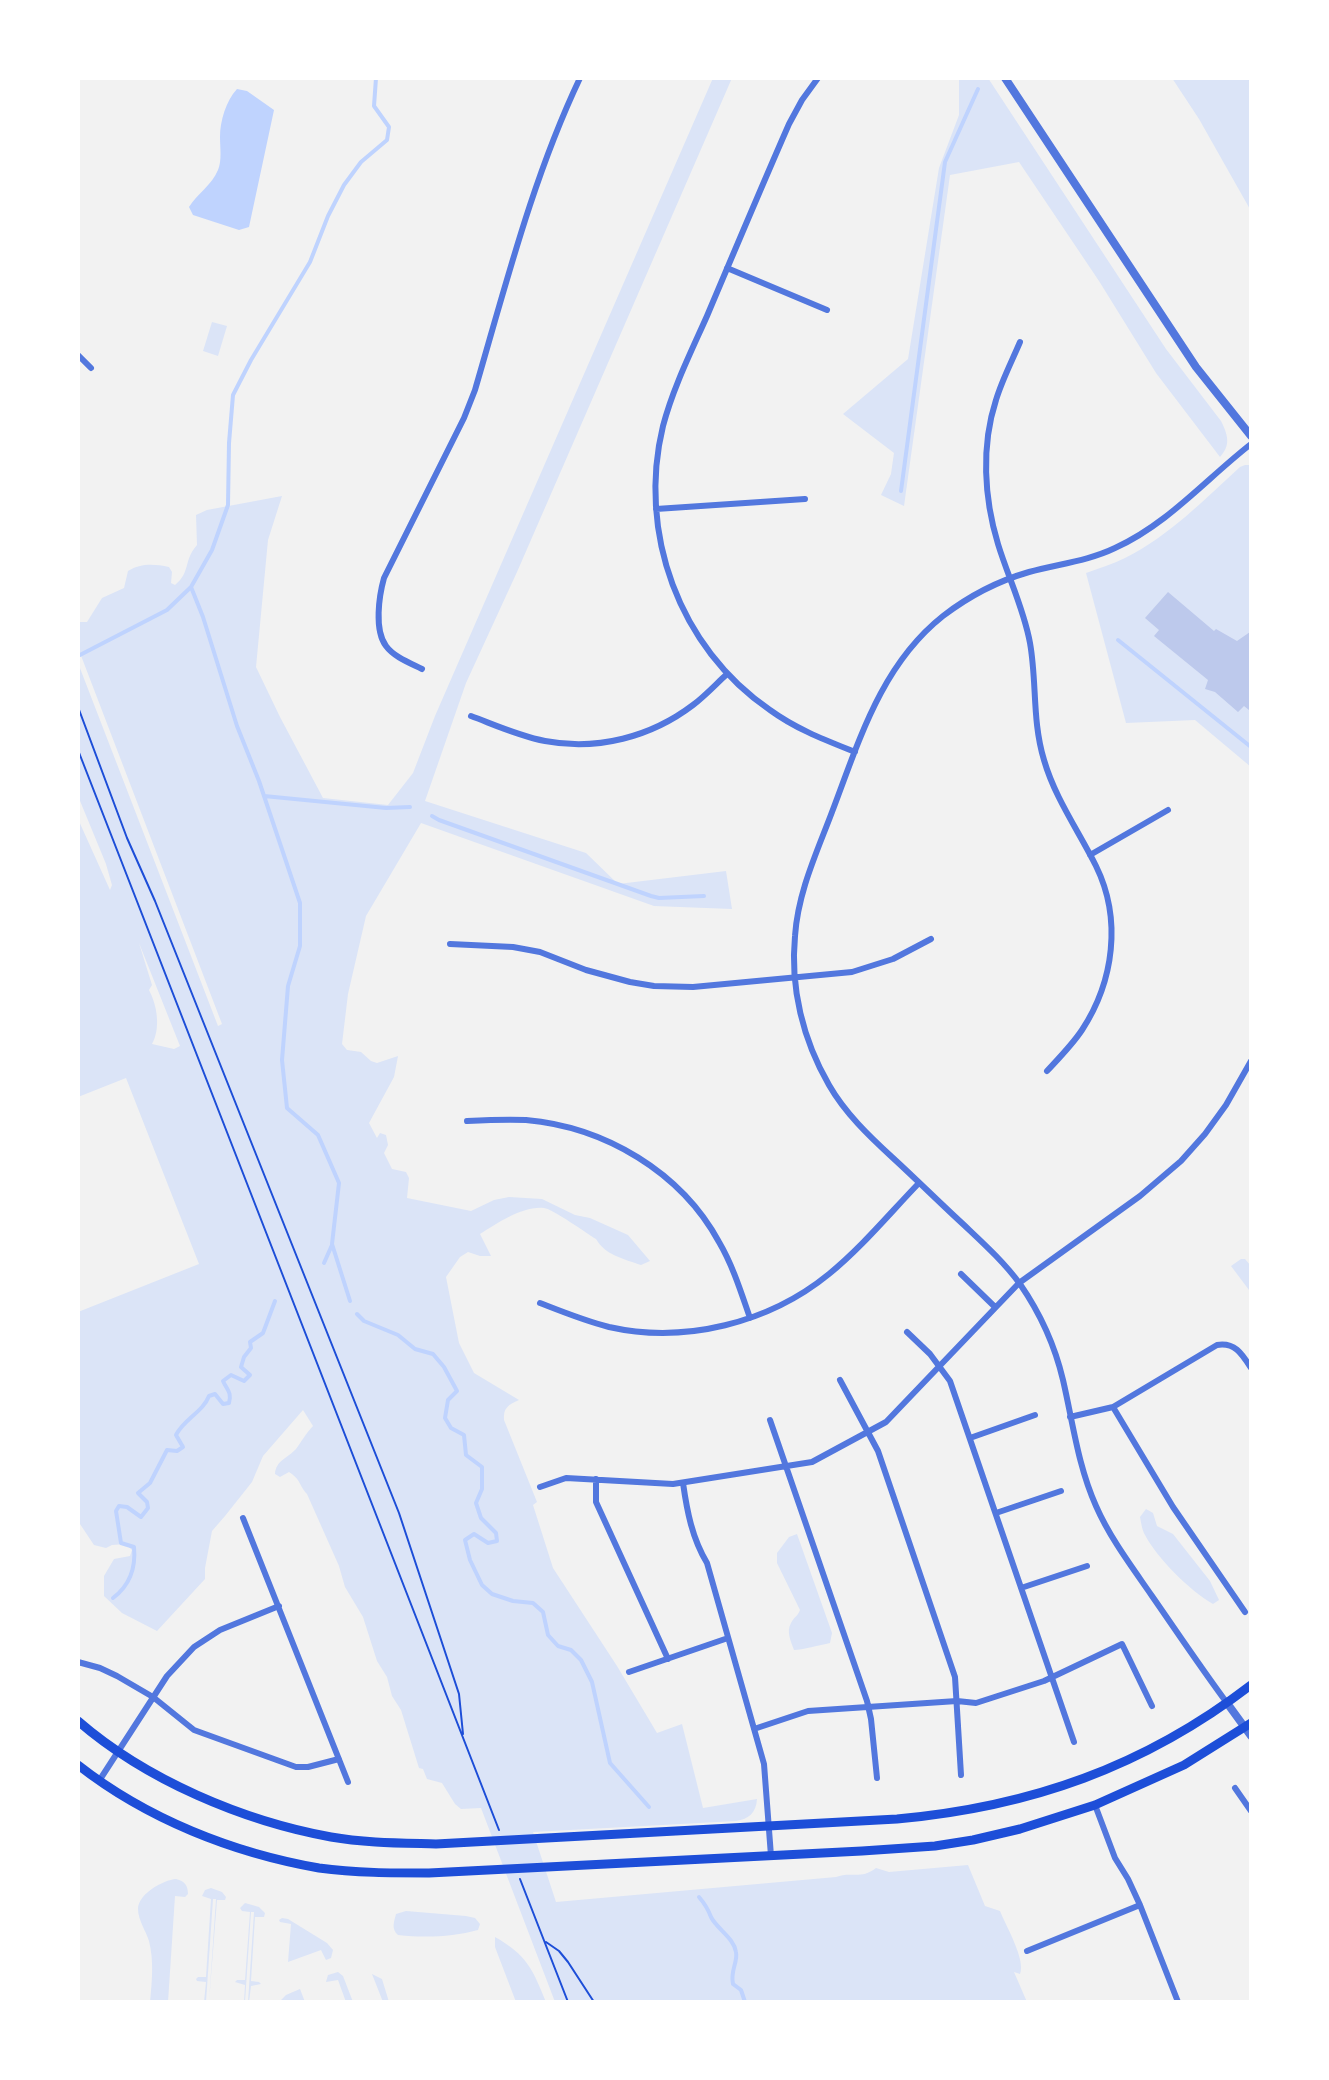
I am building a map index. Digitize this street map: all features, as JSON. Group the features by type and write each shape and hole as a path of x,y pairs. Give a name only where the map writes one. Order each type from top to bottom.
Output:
{"main road":[{"path":"78,1721 118,1751 152,1772 208,1799 256,1818 332,1837 392,1843 436,1844 940,1815 998,1805 1041,1794 1102,1772 1195,1725 1251,1684"},
{"path":"78,1765 99,1781 147,1810 230,1845 276,1859 331,1869 372,1873 429,1873 935,1846 994,1836 1095,1806 1184,1765 1248,1725"}],"street":[{"path":"422,669 398,657 385,646 379,612 384,578 464,418 475,390 529,205 549,150 580,78"},
{"path":"818,78 802,100 789,124 672,398 663,425 655,478 656,509 666,570 683,611 696,633 727,674 754,699 784,719 813,735 855,752"},
{"path":"1005,78 1196,367 1251,436"},
{"path":"727,268 826,310"},
{"path":"1020,342 996,398 989,432 986,460 991,517 1030,643 1036,720 1044,759 1059,799 1102,879 1109,905 1112,937 1109,969 1095,1008 1082,1031 1047,1071"},
{"path":"78,355 91,368"},
{"path":"1251,444 1170,513 1138,536 1090,558 1010,578 964,601 940,618 921,636 902,657 874,704 802,893 795,937 795,979 799,1007 816,1061 830,1086 860,1126 982,1243 1019,1283 1049,1336 1064,1382 1070,1417 1086,1479 1105,1524 1227,1703 1248,1725 1251,1736"},
{"path":"656,509 805,499"},
{"path":"471,716 523,736 545,741 588,744 624,740 673,719 694,704 727,674"},
{"path":"1090,855 1168,810"},
{"path":"450,944 522,949 552,956 606,977 654,986 693,987 838,975 866,969 893,959 931,939"},
{"path":"540,1487 566,1478 682,1483 812,1462 890,1419 1019,1283 1140,1196 1174,1167 1205,1134 1226,1105 1251,1061"},
{"path":"466,1121 526,1120 570,1128 604,1139 653,1167 691,1202 719,1241 732,1267 750,1318"},
{"path":"540,1303 589,1321 641,1332 696,1331 721,1327 750,1318 791,1300 828,1275 919,1183"},
{"path":"961,1274 995,1307"},
{"path":"907,1332 930,1354 950,1381 1074,1742"},
{"path":"1070,1417 1113,1407 1217,1345 1232,1346 1239,1350 1251,1368"},
{"path":"840,1380 878,1451 955,1677 961,1774"},
{"path":"1113,1407 1173,1507 1245,1612"},
{"path":"970,1438 1035,1415"},
{"path":"770,1420 868,1707 877,1778"},
{"path":"596,1479 596,1502 668,1659"},
{"path":"682,1483 697,1546 707,1563 764,1764 771,1856"},
{"path":"996,1513 1061,1491"},
{"path":"243,1518 348,1782"},
{"path":"1021,1588 1086,1566"},
{"path":"99,1781 166,1676 194,1647 220,1630 279,1606"},
{"path":"629,1672 728,1638"},
{"path":"754,1729 808,1711 985,1701 1052,1677 1122,1644 1152,1706"},
{"path":"78,1662 100,1668 153,1697 194,1730 296,1767 308,1767 339,1760"},
{"path":"1235,1788 1251,1811"},
{"path":"1095,1806 1115,1858 1140,1905 1178,2002"},
{"path":"1027,1951 1140,1905"}],"path":[{"path":"78,707 127,838 155,901 399,1513 459,1694 464,1737"},
{"path":"78,750 500,1831"},
{"path":"518,1874 568,2002"},
{"path":"545,1942 559,1951 568,1962 594,2002"}],"shaded area":[{"path":"713,78 732,78 517,572 466,683 425,801 586,853 618,884 726,871 732,909 654,906 421,823 366,916 348,994 342,1044 347,1050 361,1052 377,1063 398,1056 394,1077 369,1123 377,1138 380,1133 386,1135 388,1145 384,1153 392,1169 406,1172 409,1178 407,1198 471,1211 494,1200 509,1197 542,1199 575,1215 590,1218 628,1235 650,1261 641,1265 616,1256 604,1249 596,1239 562,1217 548,1209 536,1208 511,1216 480,1234 491,1256 480,1256 468,1252 460,1257 446,1277 459,1343 474,1373 519,1400 507,1407 504,1420 537,1502 533,1505 553,1568 617,1666 657,1733 682,1724 703,1808 757,1799 751,1814 745,1819 736,1821 533,1832 556,1902 860,1875 876,1868 889,1872 968,1865 985,1906 1000,1911 1014,1943 1021,1968 1020,1974 1014,1972 1027,2002 555,2002 481,1808 461,1809 455,1804 442,1783 427,1779 423,1769 419,1768 401,1710 392,1696 387,1677 377,1661 363,1617 345,1587 339,1566 307,1494 289,1472 280,1477 275,1474 280,1462 296,1449 313,1426 303,1410 263,1456 252,1482 212,1531 205,1579 157,1631 122,1613 104,1596 104,1576 114,1559 130,1556 132,1550 126,1544 106,1548 94,1545 78,1521 78,1312 199,1264 126,1078 78,1097 78,819 110,890 112,885 106,864 78,796 78,663 218,1026 222,1024 80,653 78,653 78,622 87,622 102,598 124,588 128,571 133,568 148,565 169,567 172,572 171,583 175,585 183,576 190,556 197,545 196,515 207,510 282,496 268,540 256,667 323,798 388,805 413,773 435,716","holes":["139,943 180,1046 174,1049 152,1044 155,1038 157,1017 149,990 152,985"]},
{"path":"959,78 988,78 1166,349 1221,421 1227,444 1220,457 1156,373 1099,281 1019,162 950,175 904,506 881,495 891,474 894,453 843,414 908,359 939,168 959,115"},
{"path":"1172,78 1251,78 1251,211 1199,119"},
{"path":"212,322 227,326 218,356 203,351"},
{"path":"1251,465 1251,767 1195,720 1126,723 1086,573 1125,558 1156,539 1186,517 1240,467"},
{"path":"1245,1259 1251,1266 1251,1289 1249,1290 1231,1266"},
{"path":"1146,1509 1153,1513 1157,1526 1173,1534 1210,1581 1219,1600 1213,1604 1204,1598 1185,1583 1157,1554 1142,1528 1140,1517"},
{"path":"797,1534 832,1633 830,1643 794,1650 789,1629 800,1610 777,1563 777,1553 789,1537"},
{"path":"176,1879 185,1884 188,1894 185,1897 175,1896 168,2002 150,2002 152,1956 149,1941 139,1917 139,1903 152,1889"},
{"path":"211,1888 222,1892 226,1897 225,1900 217,1900 209,2002 216,1899 213,1899 206,2002 204,2002 206,1982 196,1979 206,1977 211,1899 202,1896 205,1890"},
{"path":"245,1903 259,1907 265,1913 264,1917 255,1917 251,1981 261,1984 251,1986 249,2002 254,1912 251,1912 245,2002 245,1985 235,1982 245,1980 250,1912 242,1911 240,1908"},
{"path":"406,1911 466,1916 475,1918 480,1924 478,1930 459,1934 428,1937 398,1935 394,1928 396,1914"},
{"path":"282,1918 288,1919 327,1943 333,1950 331,1958 326,1960 321,1950 288,1962 291,1924 280,1922"},
{"path":"495,1937 515,1950 528,1964 546,2002 516,2002 495,1947"},
{"path":"338,1972 343,1976 353,2002 346,2002 338,1980 326,1982 328,1975"},
{"path":"372,1974 382,1979 389,2002 383,2002"},
{"path":"300,1989 305,2002 279,2002 286,1995"}],"water":[{"path":"237,89 247,91 274,110 249,227 239,230 193,215 189,207 218,170 222,118"}],"building":[{"path":"1168,592 1214,631 1216,629 1237,641 1250,632 1251,708 1249,710 1244,706 1238,712 1215,692 1205,689 1208,680 1154,636 1159,630 1145,618"}],"waterway":[{"path":"350,1301 332,1244 339,1183 318,1135 287,1108 282,1060 288,986 300,946 300,903 259,781 237,726 203,617 191,587 212,550 228,505 229,443 233,395 251,360 310,262 328,216 344,185 361,162 387,140 389,127 374,106 376,78"},
{"path":"901,491 945,162 978,89"},
{"path":"78,656 167,610 191,587"},
{"path":"1118,640 1251,747"},
{"path":"264,796 386,808 410,807"},
{"path":"432,816 651,896 659,898 704,896"},
{"path":"324,1263 332,1245"},
{"path":"113,1598 130,1576 134,1555 134,1547 121,1543 116,1511 119,1506 127,1507 141,1517 148,1508 147,1502 138,1493 150,1483 167,1450 177,1451 183,1447 176,1435 179,1429 202,1407 209,1396 215,1394 223,1404 229,1403 229,1394 223,1381 231,1375 244,1381 250,1375 241,1367 244,1357 251,1348 250,1342 263,1333 275,1301"},
{"path":"357,1314 364,1321 398,1335 415,1349 433,1354 444,1367 457,1391 448,1400 445,1418 451,1428 464,1435 466,1455 482,1467 482,1489 476,1503 481,1518 496,1533 497,1541 488,1543 474,1534 465,1540 470,1560 482,1585 492,1594 513,1601 533,1603 543,1612 548,1635 558,1646 571,1650 581,1660 592,1682 610,1763 649,1807"},
{"path":"699,1897 714,1921 735,1947 733,1984 741,1990 745,2002"}]}
